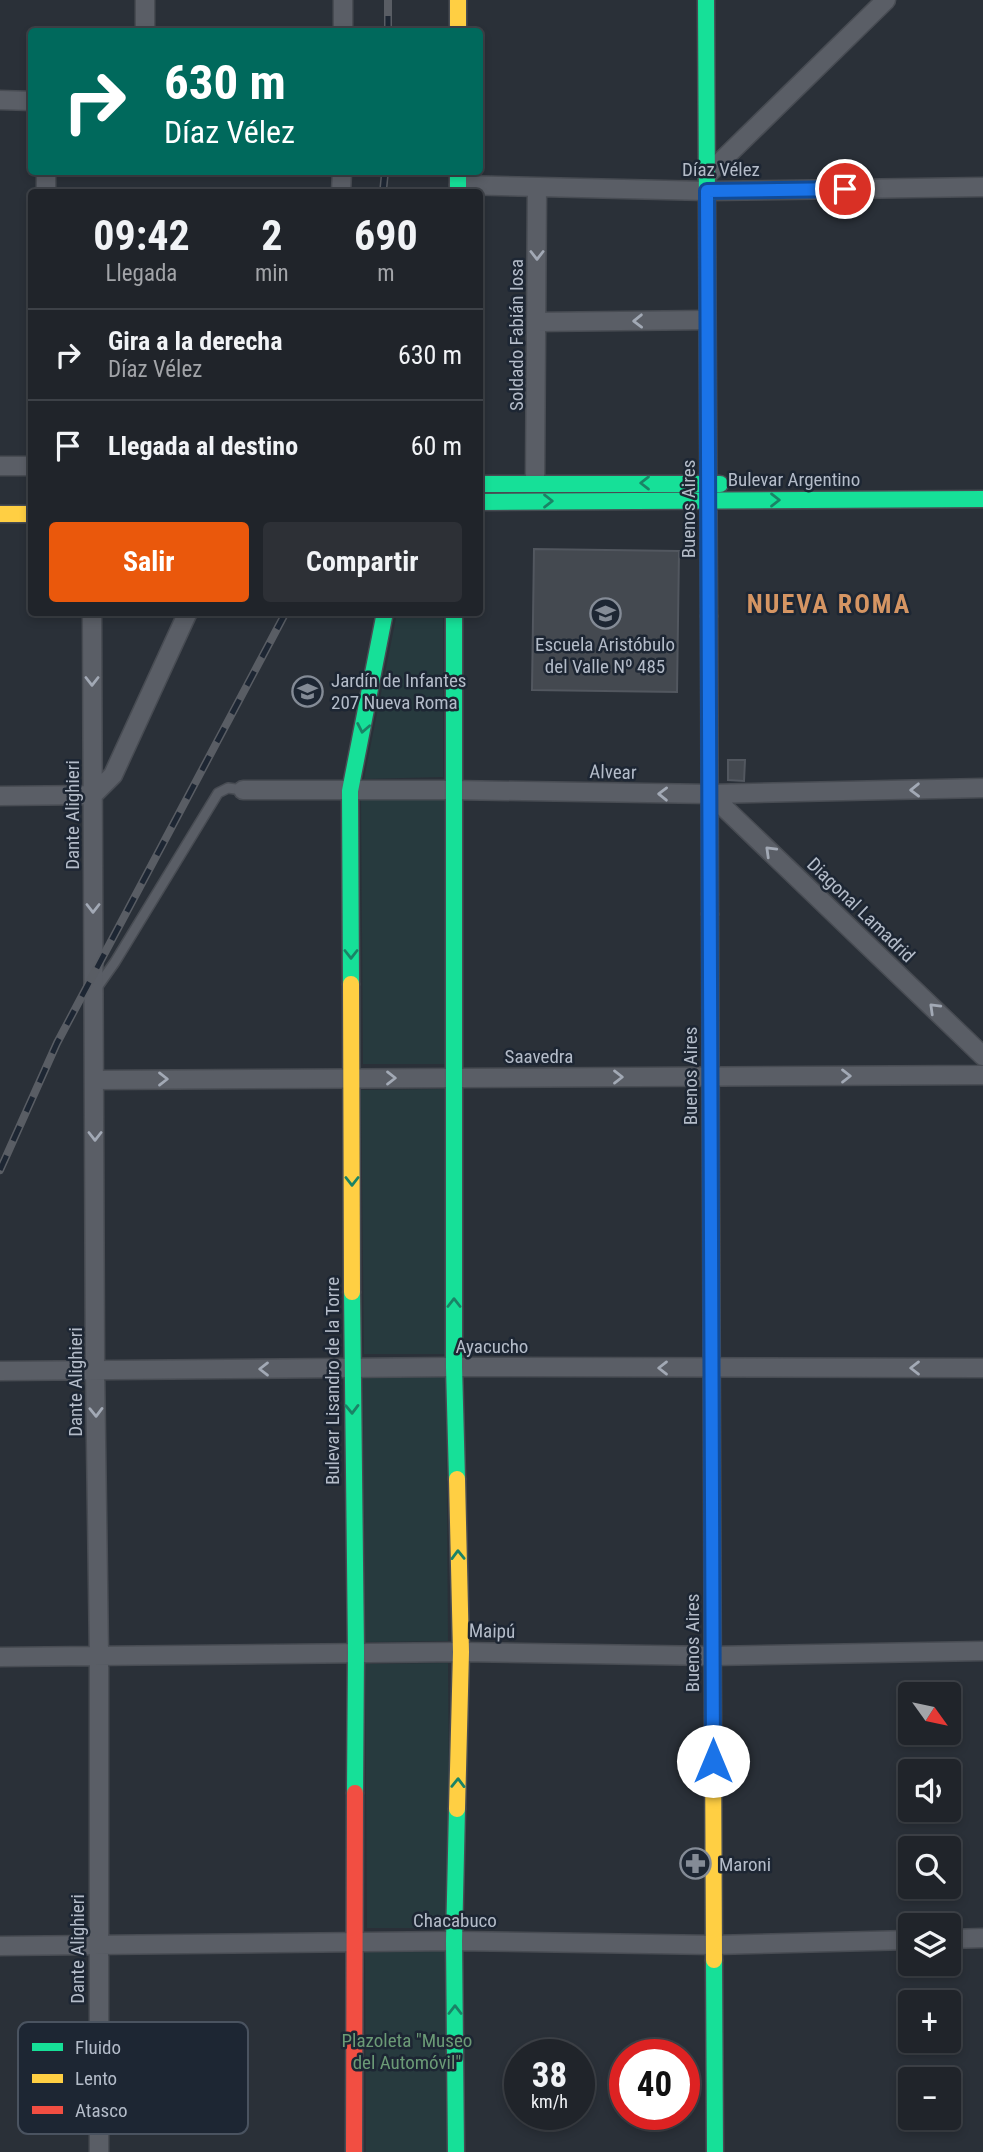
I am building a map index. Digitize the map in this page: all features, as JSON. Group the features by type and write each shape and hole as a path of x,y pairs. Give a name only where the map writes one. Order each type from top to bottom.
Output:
{"main road":[{"path":"458,0 458,28"},
{"name":"Buenos Aires","path":"706,0 715,2152"},
{"name":"Bulevar Argentino","path":"873,484 983,483"},
{"name":"Bulevar Argentino","path":"483,484 735,484"},
{"name":"Bulevar Argentino","path":"483,502 983,499"},
{"path":"0,514 28,514"},
{"name":"Bulevar Lisandro de la Torre","path":"354,2152 356,1652 350,790 384,616"},
{"path":"454,616 454,1367 461,1651 454,1941 456,2152"}],"street":[{"path":"145,0 145,28"},
{"path":"342,28 343,0"},
{"path":"707,183 886,0"},
{"path":"0,100 28,100"},
{"name":"Díaz Vélez","path":"458,183 537,187 707,183 983,187"},
{"name":"Soldado Fabián Iosa","path":"536,483 537,187"},
{"path":"537,322 706,320"},
{"path":"0,466 28,466"},
{"name":"Dante Alighieri","path":"92,616 99,1656 98,2022"},
{"path":"0,796 93,795 113,775 186,616"},
{"name":"Alvear","path":"243,790 710,794 983,788"},
{"name":"Diagonal Lamadrid","path":"710,794 983,1056"},
{"name":"Saavedra","path":"95,1080 983,1075"},
{"name":"Ayacucho","path":"0,1371 352,1370 454,1367 983,1368"},
{"name":"Maipú","path":"0,1657 461,1651 713,1656 983,1651"},
{"path":"961,1939 983,1938"},
{"name":"Chacabuco","path":"0,1946 454,1941 714,1945 898,1940"},
{"name":"Dante Alighieri","path":"99,2134 99,2152"}],"lane":[{"path":"94,992 116,962 218,793 228,788 243,790"}],"green space":[{"path":"396,616 443,616 443,777 364,779"},
{"path":"444,799 446,1064 363,1064 361,800"},
{"path":"444,1089 447,1354 364,1354 361,1090"},
{"path":"446,1376 448,1641 365,1642 363,1377"},
{"path":"448,1663 450,1928 367,1928 365,1664"},
{"name":"Plazoleta \"Museo del Automóvil\"","path":"448,1948 449,2152 366,2152 365,1949"}],"building":[{"name":"Escuela Aristóbulo del Valle Nº 485","path":"534,549 679,551 677,692 532,690"},
{"path":"728,760 745,760 744,781 728,780"}],"railway":[{"path":"388,0 388,28"},
{"path":"383,189 385,175"},
{"path":"0,1170 57,1043 284,616"}],"traffic: fast":[{"path":"706,0 709,616"},
{"path":"458,175 458,189"},
{"path":"483,484 720,484"},
{"path":"483,502 983,499"},
{"path":"351,984 350,791 384,616"},
{"path":"454,616 454,1367 457,1479"},
{"path":"710,914 713,1740"},
{"path":"352,1292 355,1793"},
{"path":"456,2152 454,1941 457,1809"},
{"path":"714,1960 715,2152"}],"traffic: slow":[{"path":"458,0 458,28"},
{"path":"0,514 28,514"},
{"path":"351,984 352,1292"},
{"path":"457,1479 461,1652 457,1809"},
{"path":"713,1740 714,1960"}],"traffic: jam":[{"path":"709,616 710,914"},
{"path":"354,2152 355,1793"}],"place":[{"name":"Escuela Aristóbulo del Valle Nº 485","path":"605,613"},
{"name":"Jardín de Infantes 207 Nueva Roma","path":"308,691"},
{"name":"Maroni","path":"696,1864"}],"district":[{"name":"NUEVA ROMA","path":"829,604"}],"route":[{"path":"713,1761 707,191 845,189"}]}
